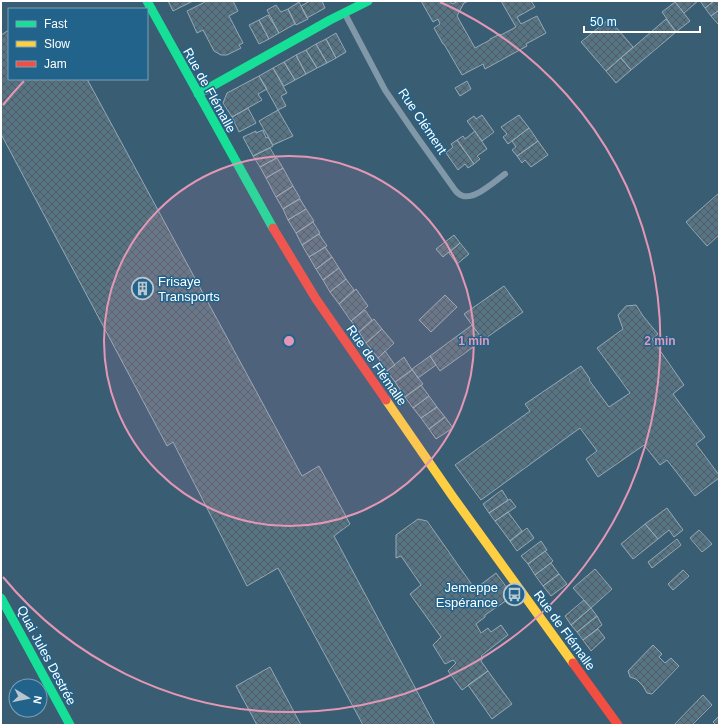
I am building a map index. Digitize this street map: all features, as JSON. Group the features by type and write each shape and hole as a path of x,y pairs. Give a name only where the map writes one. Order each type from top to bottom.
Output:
{"street":[{"name":"Rue de Flémalle","path":"147,1 266,216 316,298 453,497 618,725"},
{"path":"198,94 330,20 345,14 368,1"},
{"name":"Quai Jules Destrée","path":"1,598 70,725"}],"lane":[{"name":"Rue Clément","path":"345,14 386,90 418,138 459,194 463,196 478,193 505,174"}],"building":[{"path":"168,1 193,1 173,11"},
{"path":"207,1 233,1 238,11 229,16 243,43 239,45 241,48 227,55 221,55 214,51 203,30 197,33 187,11"},
{"path":"310,1 322,1 325,8 307,18 301,6"},
{"path":"421,1 450,1 452,4 459,1 469,1 464,3 457,16 475,48 516,27 501,1 531,1 535,7 517,17 521,24 537,16 546,33 526,44 527,46 485,69 483,64 462,75 434,28 440,24 438,19 433,22"},
{"path":"698,1 684,13 675,2"},
{"path":"700,1 714,1 705,8"},
{"path":"714,1 719,1 719,10 711,16 705,8"},
{"path":"299,2 308,19 296,25 288,9"},
{"path":"675,2 690,21 676,32 662,12"},
{"path":"276,5 281,12 288,9 295,24 279,33 267,10"},
{"path":"719,10 719,23 718,24 711,16"},
{"path":"268,15 279,33 269,39 259,20"},
{"path":"609,19 633,47 606,71 581,42"},
{"path":"666,19 676,32 631,70 621,58"},
{"path":"259,20 269,39 259,44 249,25"},
{"name":"Frisaye Transports","path":"8,31 8,80 88,80 302,476 319,466 350,524 334,536 435,725 363,725 278,568 247,586 173,442 167,446 1,134 1,35"},
{"path":"336,33 346,52 336,58 326,39"},
{"path":"326,39 336,58 327,63 316,44"},
{"path":"316,44 327,63 317,68 306,50"},
{"path":"306,50 317,68 306,74 296,55"},
{"path":"296,55 306,74 295,80 284,62"},
{"path":"621,58 631,70 616,83 606,71"},
{"path":"284,62 295,80 284,86 273,68"},
{"path":"273,68 287,93 281,96 286,106 278,110 259,76"},
{"path":"259,76 267,89 258,94 262,100 232,117 223,103 227,93"},
{"path":"467,81 471,89 460,96 455,88"},
{"path":"248,108 256,123 239,132 232,117"},
{"path":"278,110 293,136 273,145 259,121"},
{"path":"482,115 494,132 482,141 467,121 474,116 476,119"},
{"path":"519,115 529,128 508,144 503,137 507,134 501,127"},
{"path":"529,128 538,141 517,156 512,150 516,147 512,141"},
{"path":"263,130 266,138 268,137 273,146 253,156 243,137 256,131 256,133"},
{"path":"475,131 487,149 477,156 480,159 474,164 457,140 463,136 465,139"},
{"path":"457,140 474,164 468,168 465,164 458,170 446,153 453,147 451,144"},
{"path":"538,141 548,155 531,167 525,160 522,163 517,156"},
{"path":"270,148 276,158 260,167 253,156"},
{"path":"277,158 283,168 266,178 260,167"},
{"path":"283,168 293,186 276,197 266,178"},
{"path":"293,186 300,198 283,209 276,197"},
{"path":"719,193 719,235 707,246 686,222"},
{"path":"300,199 306,209 288,220 283,209"},
{"path":"306,209 314,221 296,233 288,220"},
{"path":"313,222 320,233 302,245 296,233"},
{"path":"319,234 327,246 309,257 302,245"},
{"path":"454,235 460,243 443,257 436,249"},
{"path":"460,243 469,254 457,264 449,253"},
{"path":"325,247 332,257 316,269 309,257"},
{"path":"332,257 339,268 323,280 316,269"},
{"path":"339,268 346,279 330,292 323,280"},
{"path":"346,279 354,290 339,304 330,292"},
{"path":"504,286 523,312 483,340 464,314"},
{"path":"356,289 368,306 351,321 339,304"},
{"path":"445,295 457,307 431,332 419,320"},
{"path":"636,305 658,334 652,339 684,385 673,394 705,437 696,444 719,475 719,478 695,496 667,460 660,465 644,445 598,477 586,459 597,451 580,428 481,500 455,465 530,411 525,404 581,366 590,379 589,380 609,407 630,393 597,348 623,329 618,315 626,306"},
{"path":"365,310 372,320 359,332 351,321"},
{"path":"374,319 382,329 366,343 359,332"},
{"path":"472,325 483,340 440,371 430,356"},
{"path":"382,329 394,343 378,358 366,343"},
{"path":"385,351 395,365 387,371 378,358"},
{"path":"430,356 436,365 418,378 412,369"},
{"path":"404,357 412,370 395,382 387,371"},
{"path":"412,370 423,384 405,397 395,382"},
{"path":"421,385 429,396 413,408 405,397"},
{"path":"429,396 437,407 421,418 413,408"},
{"path":"437,407 445,417 429,429 421,418"},
{"path":"445,417 453,428 436,439 429,429"},
{"path":"502,490 508,500 489,513 483,504"},
{"path":"510,499 516,507 495,521 489,513"},
{"path":"667,508 683,530 674,537 669,530 658,539 645,524"},
{"path":"508,512 522,531 510,541 495,521"},
{"path":"418,519 427,521 475,589 496,573 513,596 485,615 485,617 476,624 481,633 488,628 491,632 501,625 508,635 481,656 483,658 481,661 488,671 462,690 448,671 456,663 453,660 445,664 433,645 441,637 410,594 421,585 401,556 396,558 396,535"},
{"path":"645,524 658,539 633,559 621,544"},
{"path":"527,528 534,538 517,551 510,541"},
{"path":"699,530 712,544 702,552 690,538"},
{"path":"677,539 681,545 652,568 648,562"},
{"path":"541,541 547,550 528,564 521,556"},
{"path":"545,551 553,561 535,575 528,564"},
{"path":"551,563 559,574 543,586 535,575"},
{"path":"595,569 612,589 591,608 573,588"},
{"path":"683,570 689,576 673,590 668,584"},
{"path":"559,574 567,584 551,596 543,586"},
{"path":"584,600 591,608 571,625 565,616"},
{"path":"591,608 597,616 577,632 571,625"},
{"path":"597,616 602,625 583,640 577,632"},
{"path":"598,629 605,638 591,651 583,640"},
{"path":"653,645 662,654 659,657 665,663 671,658 679,666 652,694 647,693 636,679 630,677 628,671"},
{"path":"270,667 301,725 257,725 236,686"},
{"path":"488,671 512,704 492,719 468,685"},
{"path":"703,695 712,705 692,725 674,725"},
{"path":"719,716 719,725 716,725 713,722"}],"traffic: fast":[{"path":"147,1 273,228"},
{"path":"198,94 330,20 368,1"},
{"path":"1,598 70,725"}],"traffic: slow":[{"path":"386,400 453,497 573,663"}],"traffic: jam":[{"path":"273,228 316,299 386,400"},
{"path":"573,663 618,725"}],"place":[{"name":"Frisaye Transports","path":"142,288"},
{"name":"Jemeppe Espérance","path":"514,594"}]}
